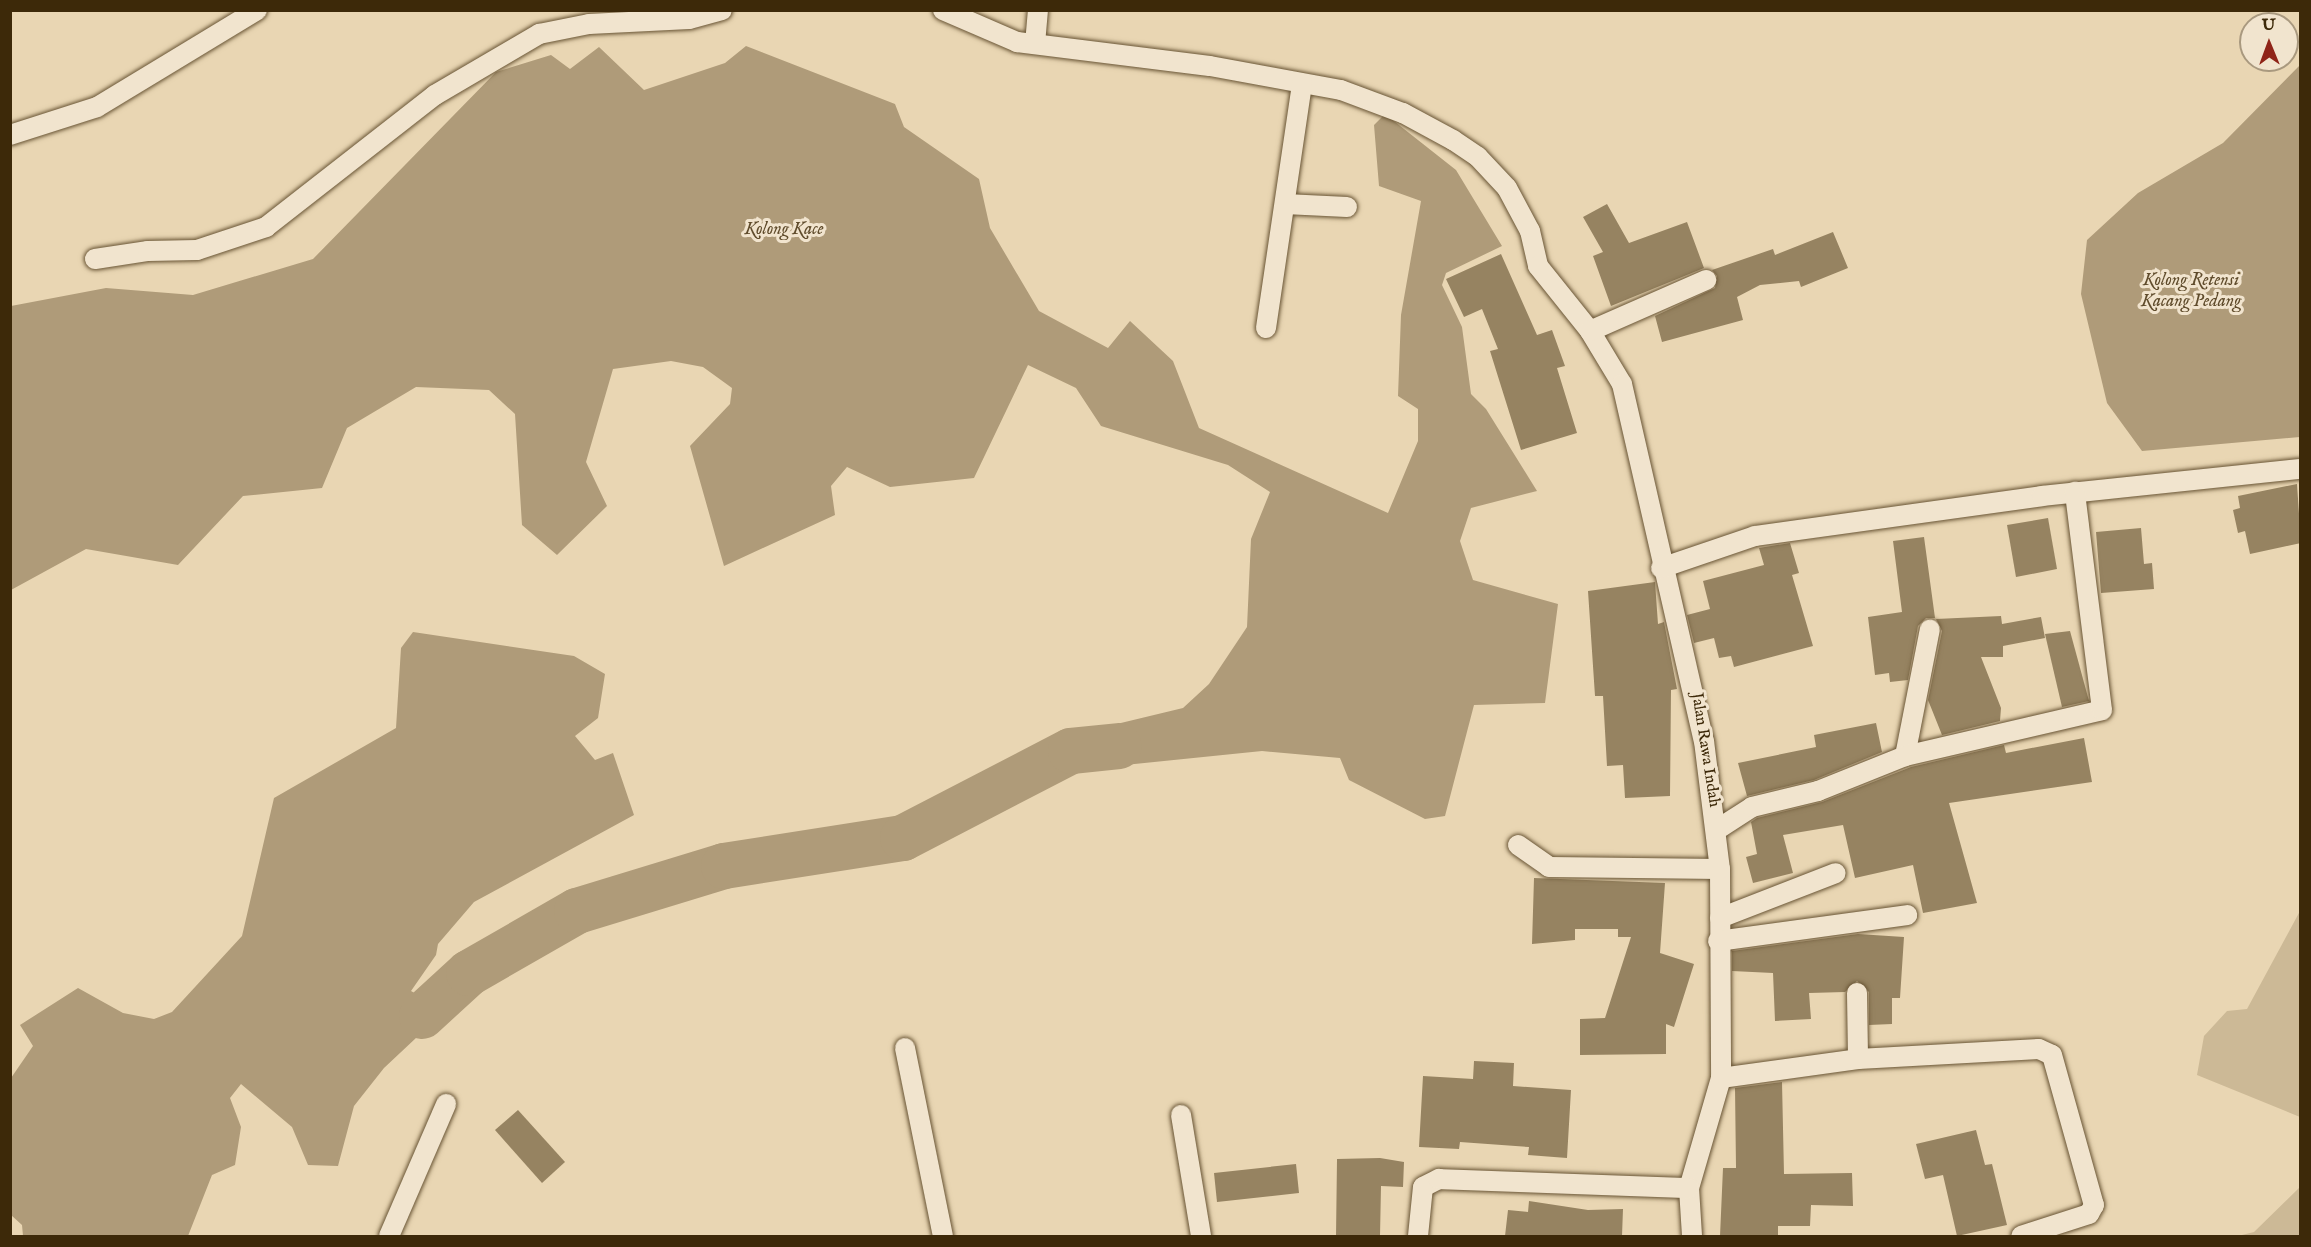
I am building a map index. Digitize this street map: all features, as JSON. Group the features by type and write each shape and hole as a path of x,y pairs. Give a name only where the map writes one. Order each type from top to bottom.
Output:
{"street":[{"path":"10,135 97,106 257,10"},
{"path":"95,259 148,251 197,250 267,226 435,95 519,43 587,17 689,19 722,10"},
{"name":"Jalan Rawa Indah","path":"944,10 1017,42 1210,66 1369,100 1452,140 1478,157 1507,188 1530,231 1538,266 1590,331 1622,384 1661,568 1693,681 1718,829 1721,1078 1689,1188 1692,1236"},
{"path":"1035,44 1038,10"},
{"path":"1266,328 1302,84"},
{"path":"1285,204 1347,207"},
{"path":"1590,331 1706,280"},
{"path":"1661,568 1755,536 2075,492 2301,469"},
{"path":"1718,829 1752,807 1818,791 1905,756 2102,710 2075,492"},
{"path":"1905,756 1930,629"},
{"path":"1518,845 1548,867 1720,869"},
{"path":"1720,918 1836,873"},
{"path":"1718,941 1907,915"},
{"path":"1857,993 1858,1059"},
{"path":"904,1048 943,1236"},
{"path":"1721,1078 1858,1059 2039,1049 2052,1055 2094,1205 2089,1214 2021,1236"},
{"path":"389,1236 446,1104"},
{"path":"1181,1115 1201,1236"},
{"path":"1419,1236 1424,1186 1439,1179 1689,1188"}],"shaded area":[{"path":"2300,911 2300,1117 2197,1075 2204,1036 2227,1011 2247,1009"},
{"path":"2300,1187 2300,1236 2238,1236 2254,1232"}],"water":[{"name":"Kolong Kace","path":"746,46 895,104 904,127 979,179 990,228 1039,311 1108,348 1130,321 1173,361 1199,428 1388,513 1418,441 1418,409 1398,396 1401,315 1421,201 1379,186 1374,125 1385,114 1456,170 1502,246 1446,273 1442,285 1462,327 1471,394 1486,409 1537,491 1471,508 1460,541 1473,580 1558,604 1545,703 1474,705 1445,816 1425,819 1349,780 1340,758 1262,751 1066,771 1042,742 1183,708 1209,684 1247,627 1251,539 1270,492 1228,465 1101,426 1076,388 1028,365 974,478 890,487 847,467 831,486 835,515 724,566 690,446 730,404 732,388 703,367 671,361 613,369 586,462 607,506 557,555 522,525 515,414 489,390 416,387 347,428 322,488 243,496 178,565 86,549 11,590 11,306 106,288 193,295 313,259 496,72 551,55 570,69 599,47 644,90 725,63"},
{"name":"Kolong Retensi Kacang Pedang","path":"2299,66 2300,437 2142,451 2107,403 2081,294 2087,240 2138,193 2223,143 2293,72 2299,72"},
{"path":"413,632 574,656 605,674 598,718 575,736 595,760 613,753 634,815 474,902 438,944 436,955 411,991 423,998 452,965 480,978 384,1068 354,1106 338,1166 308,1165 292,1127 241,1084 230,1098 241,1127 235,1165 212,1175 188,1236 23,1236 22,1225 11,1215 11,1078 33,1046 20,1025 78,988 123,1013 154,1019 172,1012 242,936 274,798 396,728 401,648"}],"building":[{"path":"1607,204 1629,243 1687,222 1704,268 1611,306 1593,256 1603,252 1583,217"},
{"path":"1833,232 1848,268 1801,287 1799,281 1760,285 1737,297 1743,320 1662,342 1655,316 1715,288 1717,276 1712,270 1773,249 1775,255"},
{"path":"1501,254 1537,335 1552,330 1565,366 1557,368 1577,433 1521,450 1490,351 1498,349 1482,309 1464,317 1446,279"},
{"path":"2297,484 2301,543 2250,554 2245,531 2238,533 2233,510 2240,508 2238,496"},
{"path":"2048,518 2057,569 2016,577 2007,525"},
{"path":"2141,528 2144,564 2152,563 2154,589 2101,593 2096,532"},
{"path":"1924,537 1935,618 1926,618 1918,626 1908,680 1890,682 1889,673 1875,675 1868,617 1902,612 1893,541"},
{"path":"1790,543 1799,573 1792,575 1813,646 1734,667 1731,656 1719,658 1714,638 1694,643 1687,615 1710,609 1703,581 1764,565 1759,548"},
{"path":"1655,582 1658,624 1664,622 1677,689 1671,690 1670,796 1625,798 1623,765 1607,766 1603,696 1595,696 1588,591"},
{"path":"2001,616 2002,624 2041,617 2045,638 2003,646 2003,657 1981,657 2001,708 2000,721 1942,735 1928,700 1942,631 1936,619"},
{"path":"2070,631 2089,701 2062,707 2045,634"},
{"path":"1876,723 1882,752 1814,780 1747,796 1738,763 1816,747 1814,735"},
{"path":"2084,738 2092,782 1949,803 1977,903 1923,913 1913,865 1855,878 1843,825 1783,835 1793,873 1753,883 1746,857 1757,854 1751,822 1757,818 1822,802 1911,767 2004,745 2006,753"},
{"path":"1534,878 1665,883 1660,953 1694,964 1674,1027 1666,1024 1666,1054 1580,1055 1580,1019 1605,1018 1631,937 1618,937 1618,929 1575,929 1575,940 1532,944"},
{"path":"1858,934 1904,937 1900,998 1892,998 1892,1024 1869,1025 1869,992 1857,981 1845,992 1809,993 1811,1019 1775,1021 1773,973 1732,971 1732,951"},
{"path":"1474,1061 1514,1063 1513,1086 1571,1090 1567,1158 1528,1155 1529,1147 1460,1142 1459,1149 1419,1147 1423,1076 1473,1079"},
{"path":"1782,1082 1784,1174 1852,1173 1853,1206 1811,1205 1810,1226 1778,1226 1778,1236 1720,1236 1723,1168 1736,1168 1735,1088"},
{"path":"518,1110 565,1162 542,1183 495,1130"},
{"path":"1976,1130 1985,1165 1992,1164 2007,1225 1957,1236 1943,1175 1925,1179 1916,1144"},
{"path":"1380,1158 1404,1162 1403,1187 1381,1186 1380,1236 1336,1236 1337,1159"},
{"path":"1296,1164 1299,1193 1217,1202 1214,1173"},
{"path":"1529,1201 1588,1210 1623,1209 1622,1236 1505,1236 1508,1210 1528,1212"}],"waterway":[{"path":"422,1016 469,973 577,911 724,866 903,838 1071,751 1119,746"}]}
